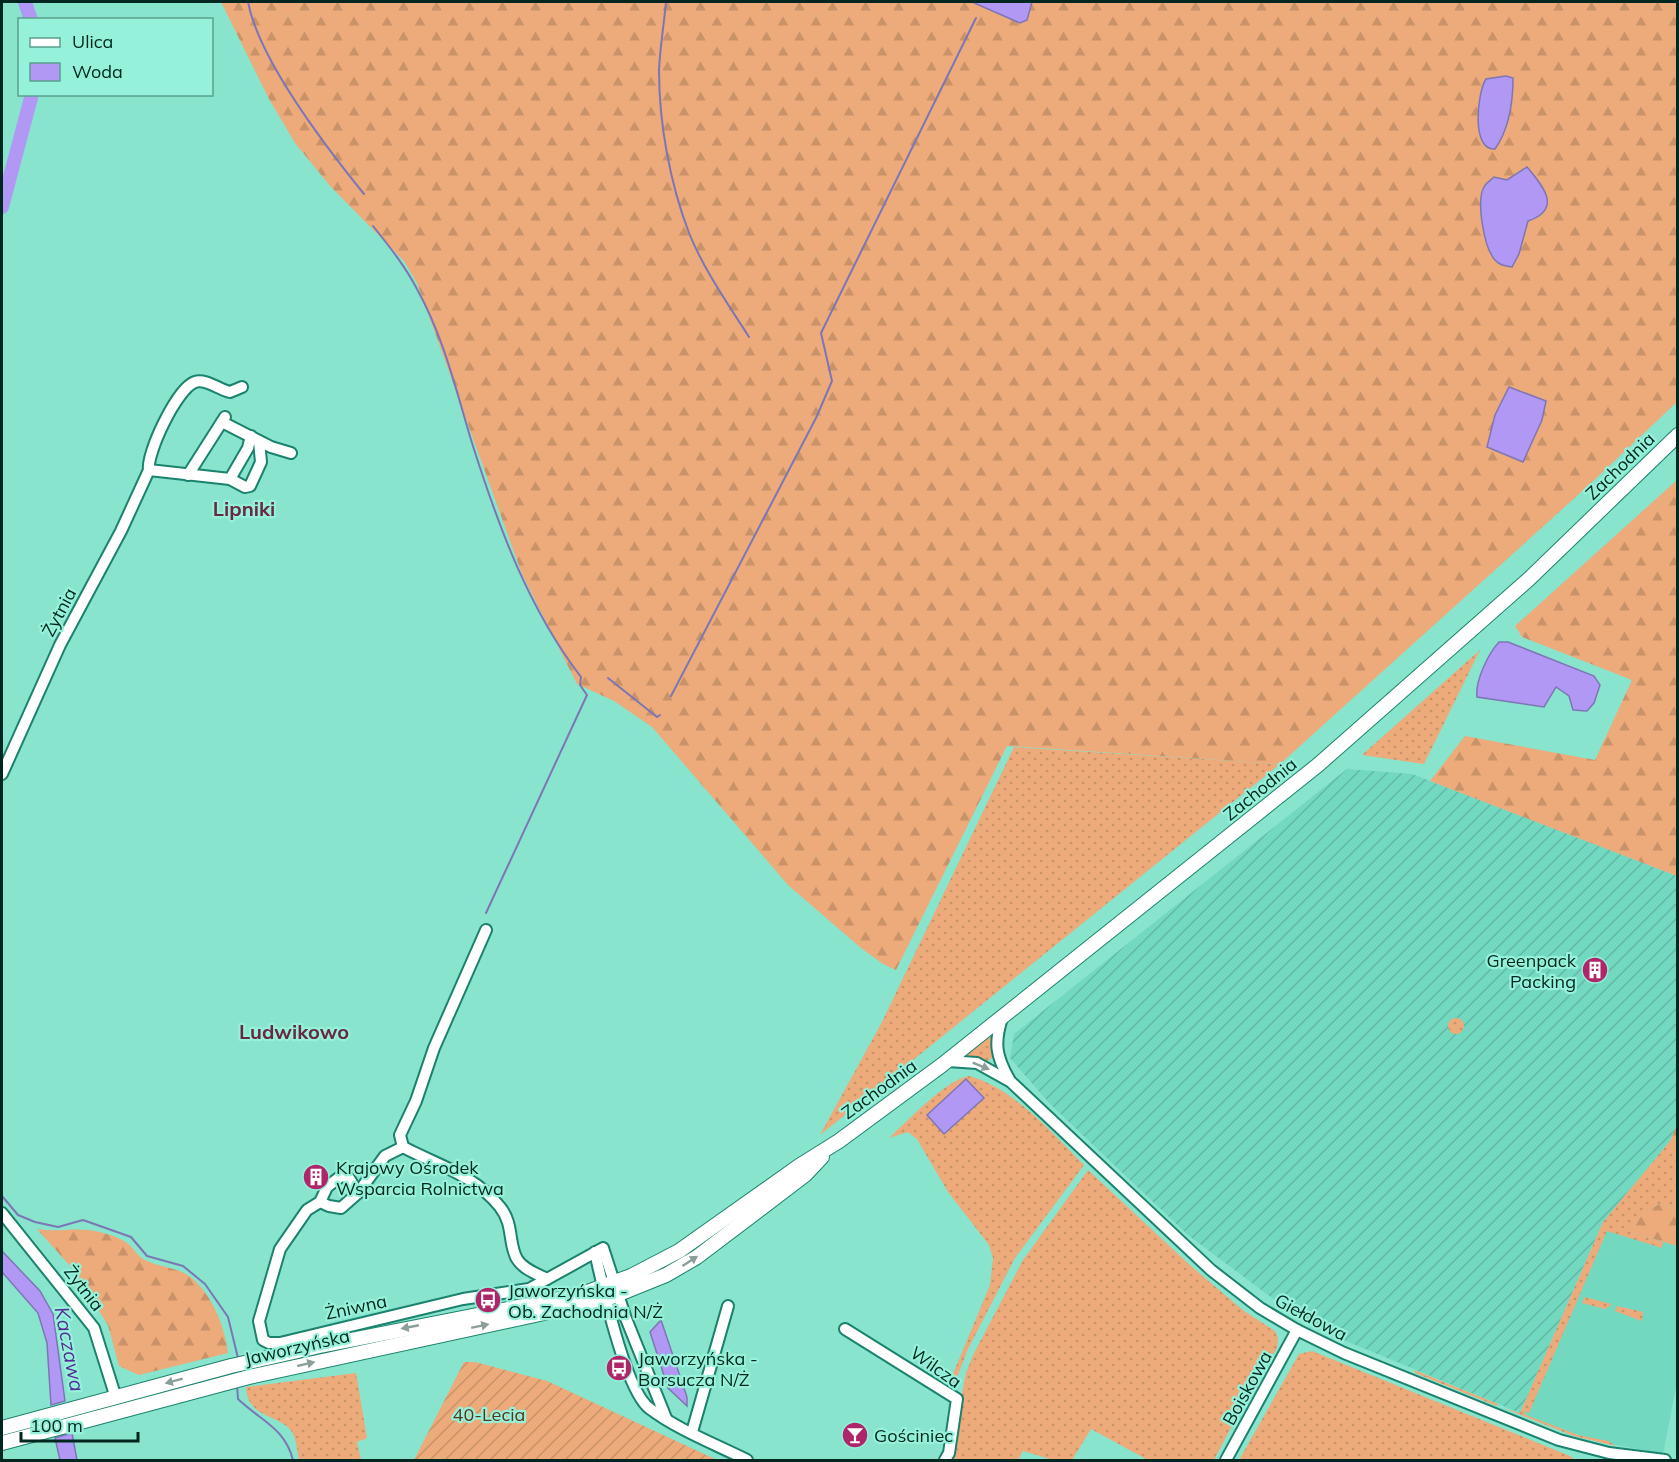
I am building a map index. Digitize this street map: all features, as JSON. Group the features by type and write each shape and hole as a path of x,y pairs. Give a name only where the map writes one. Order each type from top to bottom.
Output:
{"main road":[{"name":"Zachodnia","path":"610,1291 679,1251 799,1166 839,1141 948,1061 1234,833 1385,708 1529,579 1677,435"},
{"name":"Jaworzyńska","path":"2,1443 87,1405 242,1369 610,1291"},
{"name":"Jaworzyńska","path":"2,1428 89,1420 230,1382 242,1369"}],"street":[{"name":"Żytnia","path":"2,774 60,645 151,470 148,467 166,418 175,401 186,388 195,382 203,382 230,392 242,387"},
{"path":"188,475 224,418 255,439 291,453"},
{"path":"151,470 230,479 245,487 250,486 261,462 255,439"},
{"path":"230,479 255,439"},
{"path":"403,1147 400,1135 416,1101 434,1048 486,930"},
{"name":"Giełdowa","path":"1002,1018 996,1047 998,1059 1011,1082"},
{"name":"Giełdowa","path":"948,1061 977,1063 1011,1082 1211,1270 1260,1308 1297,1330 1344,1353 1595,1456 1665,1461"},
{"path":"320,1202 341,1208 358,1193 385,1156 403,1147"},
{"path":"403,1147 453,1170 484,1191 501,1208 509,1222 516,1258 525,1267 547,1279"},
{"name":"Żniwna","path":"358,1193 349,1178 341,1176 327,1187 320,1202 307,1210 280,1249 259,1321 260,1334 269,1343 464,1299 516,1293 547,1279 599,1250 610,1291"},
{"name":"Żytnia","path":"2,1213 94,1328 116,1398"},
{"path":"610,1291 666,1418"},
{"path":"610,1291 639,1395 649,1408 747,1461"},
{"path":"692,1432 728,1306"},
{"name":"Wilcza","path":"845,1329 957,1399 949,1453 945,1461"},
{"name":"Boiskowa","path":"1226,1461 1297,1330"}],"shaded area":[{"path":"1347,769 1412,774 1677,876 1677,1124 1670,1141 1603,1222 1520,1413 1329,1334 1276,1301 1188,1235 1050,1104 1010,1058 1014,1034"},
{"path":"1603,1224 1677,1246 1677,1382 1663,1454 1596,1441 1520,1414"}],"green space":[{"path":"221,2 1677,2 1677,402 1589,485 1280,764 1007,746 896,970 883,964 861,948 788,885 652,727 614,701 577,684 522,574 417,283 404,261 331,187 295,143 269,99"},
{"path":"1677,480 1677,876 1430,781 1465,736 1595,760 1632,680 1522,637 1515,626"},
{"path":"1480,650 1424,764 1362,755"},
{"path":"1014,747 1280,764 820,1135 882,1022"},
{"path":"1456,1018 1464,1026 1456,1034 1448,1026"},
{"path":"995,1030 992,1042 994,1056 985,1063 960,1058"},
{"path":"969,1076 986,1082 1017,1101 1084,1165 1015,1258 968,1349 952,1390 948,1386 990,1285 993,1258 989,1245 948,1192 917,1139 908,1132 889,1138 938,1093 959,1079"},
{"path":"1677,1124 1677,1159 1669,1144"},
{"path":"1670,1141 1677,1159 1677,1209 1659,1204 1623,1229 1663,1242 1662,1248 1607,1231 1529,1413 1524,1411 1526,1415 1578,1435 1608,1441 1616,1446 1574,1436 1503,1408 1520,1413 1603,1222"},
{"path":"1088,1170 1192,1267 1244,1311 1275,1331 1278,1338 1277,1348 1256,1380 1214,1460 1148,1460 1091,1429 1072,1460 1053,1460 1023,1451 1018,1460 949,1460 966,1373 973,1355 1023,1260"},
{"path":"1659,1204 1677,1209 1677,1246 1622,1229"},
{"path":"37,1229 82,1230 108,1234 127,1243 144,1260 186,1274 202,1289 215,1309 224,1331 228,1353 139,1375 119,1366 108,1325 71,1267"},
{"path":"1585,1297 1611,1305 1605,1309 1582,1303"},
{"path":"1617,1306 1643,1312 1642,1321 1615,1311"},
{"path":"1312,1351 1575,1460 1239,1460 1299,1354"},
{"name":"40-Lecia","path":"464,1362 475,1362 547,1381 717,1460 414,1460"},
{"path":"1414,1370 1498,1404 1497,1406 1415,1373"},
{"path":"356,1373 367,1438 357,1442 361,1460 299,1460 292,1432 287,1426 258,1411 248,1397 246,1387"}],"water":[{"path":"972,2 1032,2 1027,20 1020,23"},
{"path":"1506,76 1513,78 1511,106 1504,133 1495,149 1487,147 1479,131 1480,96 1486,79"},
{"path":"1527,167 1544,189 1547,204 1539,216 1528,221 1519,254 1512,267 1500,264 1491,254 1481,213 1482,194 1485,186 1494,177 1507,180"},
{"path":"1509,387 1546,401 1542,420 1523,462 1487,447 1495,415"},
{"path":"1499,642 1508,642 1594,676 1600,685 1594,703 1587,711 1573,710 1569,696 1556,687 1544,707 1477,697 1478,683 1483,668"},
{"path":"966,1079 984,1098 944,1134 927,1115"},
{"path":"2,1251 40,1291 53,1314 65,1401 51,1405 47,1343 38,1313 2,1272"},
{"path":"661,1320 687,1397 687,1406 668,1388 650,1332"},
{"path":"72,1433 77,1460 60,1460 55,1438"}],"waterway":[{"name":"Kaczawa","path":"25,2 30,18"},
{"path":"248,2 265,49 296,102 364,194"},
{"path":"666,2 659,70 663,132 671,174 682,214 695,247 749,337"},
{"path":"671,696 816,418 832,381 821,333 976,18"},
{"name":"Kaczawa","path":"2,207 31,96"},
{"path":"373,226 407,272 435,326 449,364 482,474 516,565 545,623 581,677 580,685 587,695 486,913"},
{"path":"608,678 657,717 660,715"},
{"path":"2,1196 18,1215 35,1222 58,1227 83,1220 131,1237 147,1256 183,1266 205,1284 228,1317 238,1358"},
{"path":"237,1385 238,1399 278,1432 293,1460"}],"place":[{"name":"Greenpack Packing","path":"1595,970"},
{"name":"Krajowy Ośrodek Wsparcia Rolnictwa","path":"316,1177"},
{"name":"Jaworzyńska - Ob. Zachodnia N/Ż","path":"488,1300"},
{"name":"Jaworzyńska - Borsucza N/Ż","path":"619,1368"},
{"name":"Gościniec","path":"855,1435"}],"district":[{"name":"Lipniki","path":"244,508"},
{"name":"Ludwikowo","path":"294,1031"}]}
